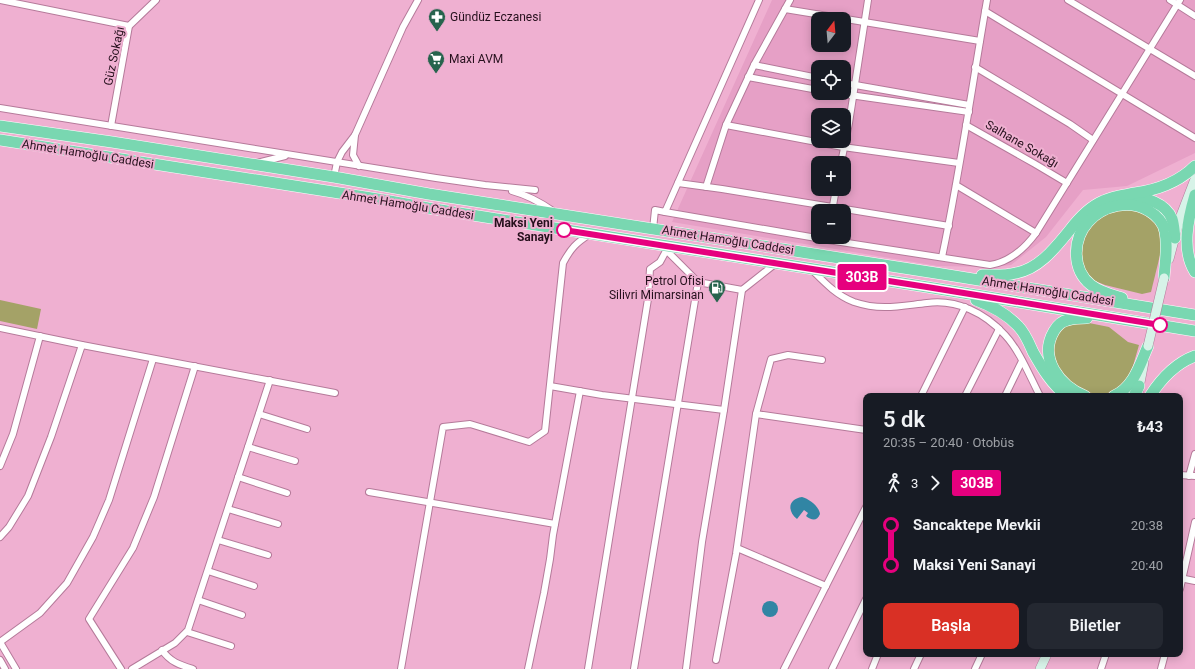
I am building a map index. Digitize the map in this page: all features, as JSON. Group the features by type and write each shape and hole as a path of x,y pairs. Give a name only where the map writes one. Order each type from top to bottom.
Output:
{"highway":[{"name":"Ahmet Hamoğlu Caddesi","path":"0,126 334,177 429,194 1195,315"},
{"name":"Ahmet Hamoğlu Caddesi","path":"0,140 376,199 590,234 663,248 810,268 1195,331"},
{"path":"942,274 1005,275 1025,271 1051,253 1076,222 1093,206 1103,200 1154,190 1167,185 1195,166"},
{"path":"1195,195 1191,208 1187,234 1189,260 1195,272"},
{"path":"1120,196 1136,197 1155,202 1162,206 1168,211 1172,219 1175,238"},
{"path":"1149,308 1099,290 1091,285 1085,278 1077,264 1076,255 1080,238 1088,222 1109,207 1126,204 1135,205 1151,212 1156,216 1165,230 1167,243 1164,278"},
{"path":"927,287 973,299 989,305 1010,318 1024,335 1048,376 1064,393"},
{"path":"1079,393 1070,388 1053,368 1048,353 1048,344 1055,328 1066,320 1075,318 1086,318 1111,322 1145,323"},
{"path":"1119,393 1127,388 1131,382 1148,346"},
{"path":"1152,393 1180,363 1195,356"}],"main road":[{"path":"1137,393 1164,278 1180,218 1195,179"},
{"path":"1175,238 1195,191"},
{"path":"1040,669 1046,657"}],"street":[{"path":"0,0 129,26"},
{"name":"Güz Sokağı","path":"111,126 129,26 156,0"},
{"path":"359,166 353,154 356,135 403,27 418,0"},
{"path":"665,212 759,0"},
{"path":"706,187 726,125 754,65 790,0"},
{"path":"851,110 868,0"},
{"path":"942,257 949,226 987,0"},
{"path":"1068,0 1195,76"},
{"path":"1170,0 1178,2 1195,16"},
{"path":"851,242 990,265 999,264 1011,257 1036,233 1178,2"},
{"path":"786,9 980,41"},
{"path":"985,11 1195,138"},
{"path":"754,65 811,77"},
{"path":"975,67 1070,124 1093,140"},
{"path":"748,77 811,89"},
{"path":"851,84 969,105"},
{"path":"853,96 968,112"},
{"path":"0,108 359,166 485,185 535,190"},
{"path":"726,125 811,141"},
{"name":"Salhane Sokağı","path":"966,125 1067,183"},
{"path":"334,177 337,162 342,152 356,135"},
{"path":"850,148 959,163"},
{"path":"250,165 288,155"},
{"path":"678,183 811,205"},
{"path":"485,185 522,194 538,201 558,214"},
{"path":"956,185 1036,233"},
{"path":"653,229 655,210 811,235"},
{"path":"851,212 949,226"},
{"path":"401,669 443,427 470,424 529,442 545,431 563,263 570,249 590,234"},
{"path":"663,248 698,282 742,290"},
{"path":"588,669 648,299 650,269 660,262 663,248"},
{"path":"686,669 702,542 742,290 775,264"},
{"path":"810,268 825,284 838,294 854,302 892,308 938,302 951,303 965,307 980,314 1006,336 1022,361 1038,393"},
{"path":"634,669 698,282"},
{"path":"922,393 965,307"},
{"path":"0,328 335,393"},
{"path":"966,393 998,329"},
{"path":"0,466 13,434 40,336"},
{"path":"0,537 9,526 28,496 51,437 82,345"},
{"path":"716,660 737,548 756,414 771,359 788,355 822,360"},
{"path":"16,669 0,642 40,613 66,583 93,537 109,500 154,359"},
{"path":"1006,393 1022,361"},
{"path":"120,669 89,618 133,548 154,497 195,366"},
{"path":"132,669 175,643 188,630 270,380"},
{"path":"550,386 724,410"},
{"path":"528,669 544,593 555,524 580,391"},
{"path":"259,414 306,429"},
{"path":"756,414 863,430"},
{"path":"248,447 296,461"},
{"path":"1192,476 1195,454"},
{"path":"238,477 287,493"},
{"path":"369,492 555,524"},
{"path":"228,509 278,524"},
{"path":"784,669 863,513"},
{"path":"1183,570 1195,522"},
{"path":"218,540 268,555"},
{"path":"737,548 826,586"},
{"path":"208,571 254,586"},
{"path":"1183,578 1195,581"},
{"path":"198,600 242,615"},
{"path":"832,669 863,605"},
{"path":"186,632 231,646"},
{"path":"162,650 167,657 174,662 193,669"},
{"path":"872,669 877,657"},
{"path":"914,669 920,657"},
{"path":"975,669 981,657"},
{"path":"1101,669 1105,657"},
{"path":"1161,669 1164,657"},
{"path":"0,660 5,669"}],"shaded area":[{"path":"772,0 1195,0 1195,153 1127,186 1083,190 1046,237 1011,265 991,267 938,266 672,222"},
{"path":"1117,207 1147,211 1161,229 1163,243 1151,292 1142,294 1105,285 1095,281 1087,275 1081,267 1079,245 1090,224"},
{"path":"0,300 41,309 37,329 0,321"},
{"path":"1074,320 1109,327 1128,342 1139,345 1133,366 1127,379 1118,388 1108,393 1092,393 1075,388 1056,367 1052,336"}],"water":[{"path":"802,497 811,501 818,508 820,514 819,517 814,520 806,516 808,513 804,510 797,519 794,516 790,506 794,500"},
{"path":"770,601 776,603 778,609 776,615 770,617 764,615 762,609 764,603"}],"bus line":[{"name":"303B","path":"564,230 1160,325"}],"place":[{"name":"Gündüz Eczanesi","path":"437,32"},
{"name":"Maxi AVM","path":"436,74"},
{"name":"Maksi Yeni Sanayi","path":"564,230"},
{"name":"Petrol Ofisi Silivri Mimarsinan","path":"717,303"}]}
